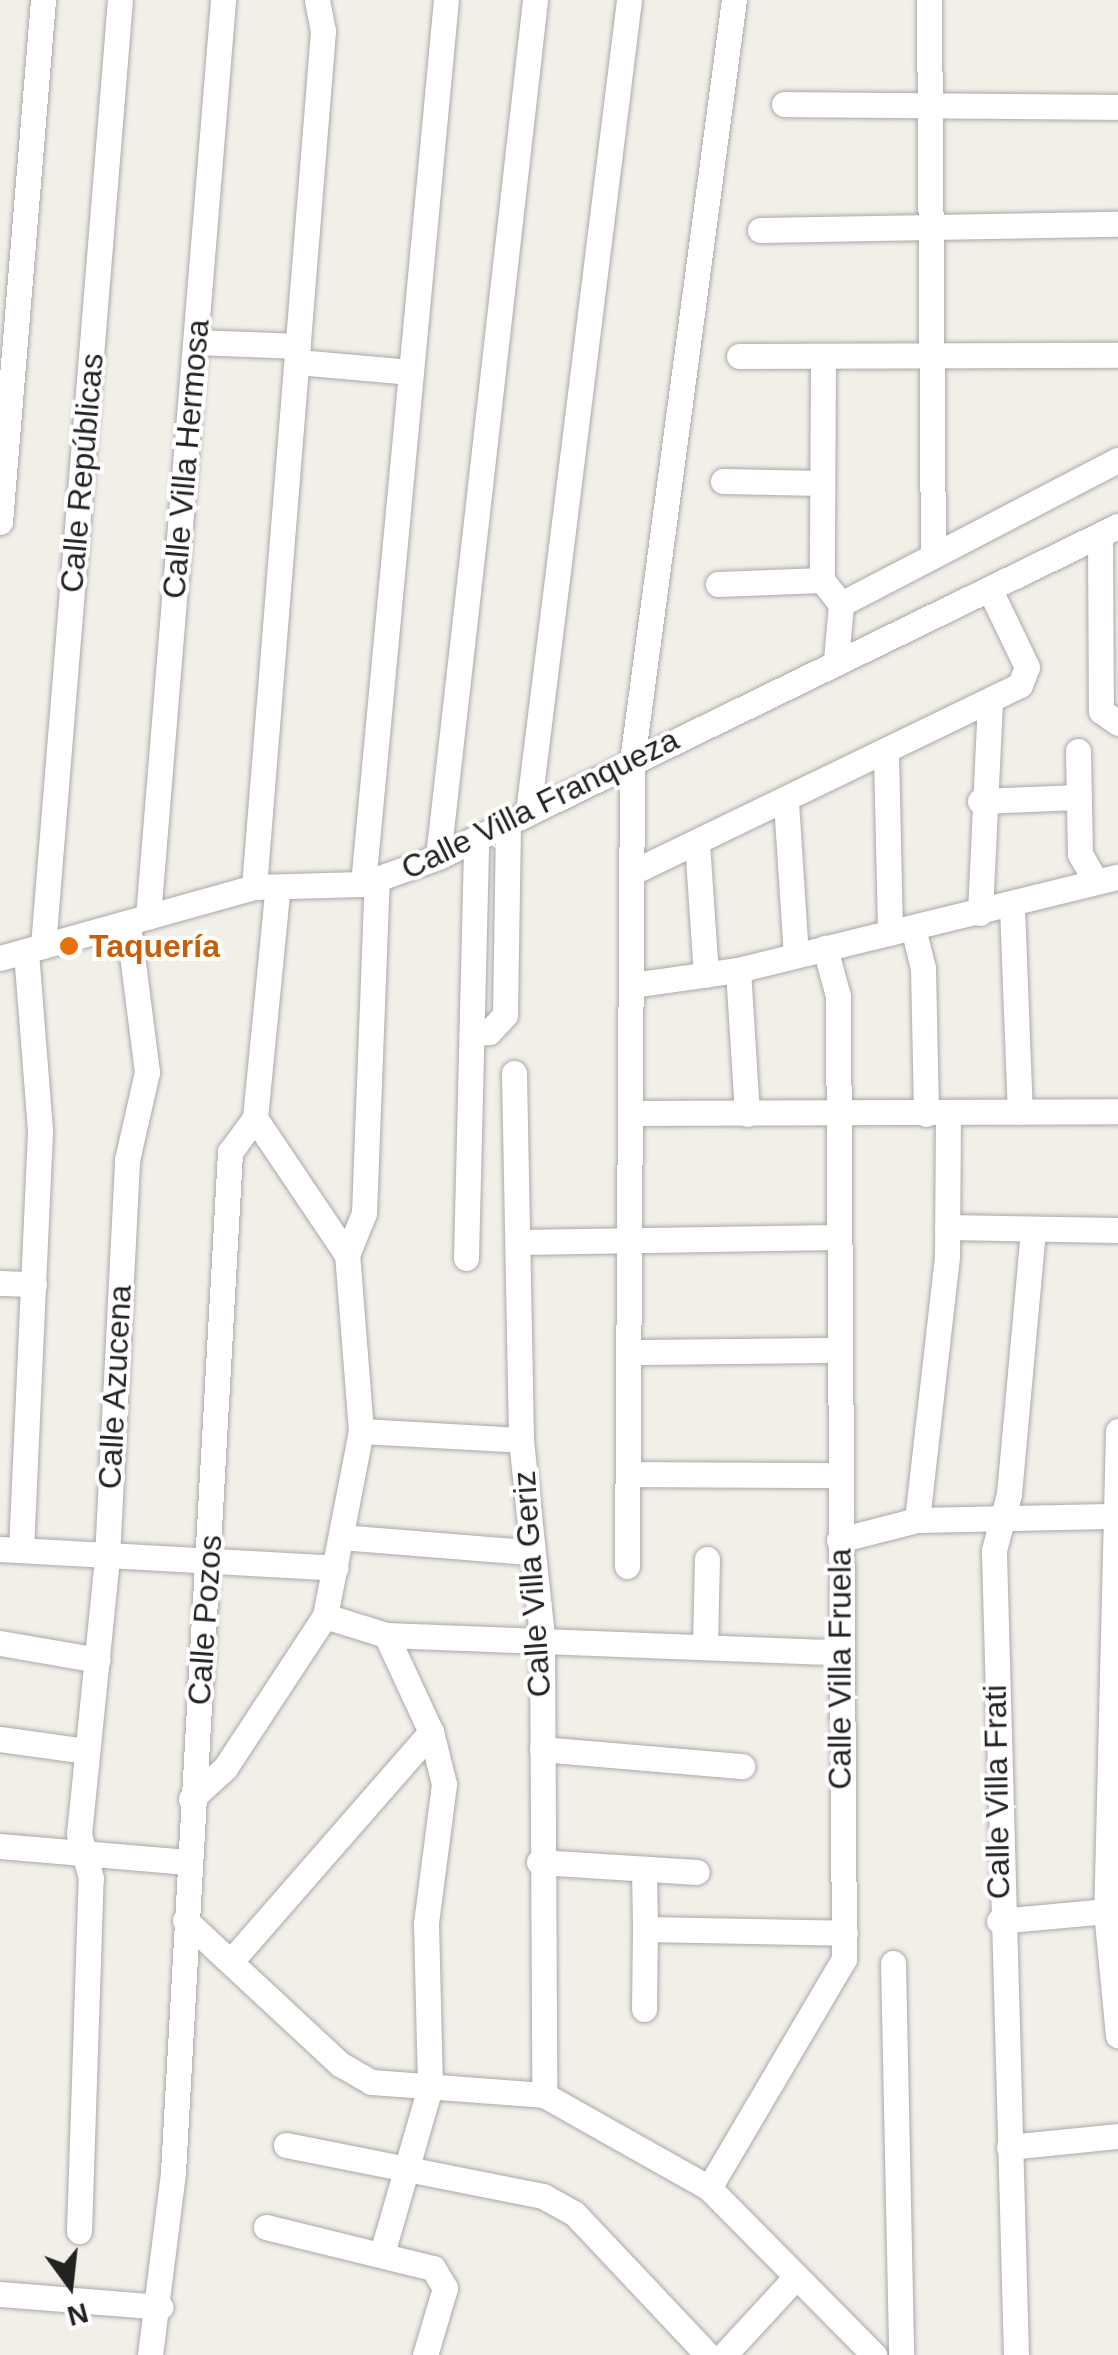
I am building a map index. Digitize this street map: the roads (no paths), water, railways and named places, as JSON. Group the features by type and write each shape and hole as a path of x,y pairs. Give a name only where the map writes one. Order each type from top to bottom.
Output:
{"street":[{"path":"0,522 43,0"},
{"name":"Calle Repúblicas","path":"11,1549 34,1284 40,1130 23,952 120,0"},
{"name":"Calle Villa Hermosa","path":"138,920 196,342 223,0"},
{"name":"Calle Pozos","path":"150,2355 160,2307 190,1798 211,1559 230,1152 255,1118 317,0"},
{"path":"190,1798 225,1768 325,1616 361,1431 347,1255 364,1212 370,882 446,0"},
{"path":"438,858 535,0"},
{"path":"472,1033 489,1032 504,1015 518,817 629,0"},
{"path":"627,1566 632,762 734,0"},
{"path":"929,0 935,358 933,555"},
{"path":"784,104 1118,106"},
{"path":"760,230 1118,224"},
{"path":"196,342 411,372"},
{"path":"739,356 1118,356"},
{"path":"823,357 822,580 841,604 836,660"},
{"path":"841,604 1118,460"},
{"path":"723,482 822,483"},
{"path":"1109,531 1102,711 1118,724"},
{"name":"Calle Villa Franqueza","path":"23,952 266,889 370,882 438,858 836,660 1109,531"},
{"path":"718,584 822,580"},
{"path":"632,873 886,754 1026,677 990,590"},
{"path":"980,914 980,801 990,700"},
{"path":"1078,751 1080,854 1107,879"},
{"path":"886,754 901,931 923,968 947,1226 917,1520"},
{"path":"980,801 1079,798"},
{"path":"786,802 796,955"},
{"path":"466,1258 476,838"},
{"path":"697,843 706,975"},
{"path":"632,985 738,970 1012,907 1107,879"},
{"path":"1012,907 1020,1112"},
{"name":"Calle Azucena","path":"80,2231 86,1853 79,1834 107,1557 126,1160 147,1072 138,920"},
{"name":"Calle Villa Fruela","path":"709,2188 844,1958 836,1652 838,996 825,948"},
{"path":"738,970 747,1114"},
{"name":"Calle Villa Geriz","path":"514,1073 522,1440 528,1552 542,1637 539,1862 544,2095"},
{"path":"632,1114 1118,1111"},
{"path":"255,1118 347,1255"},
{"path":"947,1226 1033,1232 1118,1230"},
{"name":"Calle Villa Frati","path":"1016,2355 1000,1921 994,1550 1005,1513 1033,1232"},
{"path":"518,1242 628,1235 838,1237"},
{"path":"0,1283 34,1284"},
{"path":"629,1352 838,1350"},
{"path":"361,1431 522,1440"},
{"path":"1118,1431 1109,1516 1112,1682 1106,1911 1118,2035"},
{"path":"629,1474 838,1475"},
{"path":"839,1540 917,1520 1005,1513 1109,1516"},
{"path":"341,1537 528,1552"},
{"path":"11,1549 335,1568"},
{"path":"705,1646 707,1559"},
{"path":"325,1616 386,1635 542,1637 836,1652"},
{"path":"383,2250 404,2164 430,2087 426,1922 444,1784 431,1732 386,1635"},
{"path":"0,1643 98,1660"},
{"path":"232,1960 431,1732"},
{"path":"0,1739 87,1751"},
{"path":"542,1749 742,1766"},
{"path":"0,1846 186,1862"},
{"path":"539,1862 697,1872"},
{"path":"644,1869 644,2009"},
{"path":"1000,1921 1106,1911"},
{"path":"185,1920 340,2064 400,2090 430,2087 544,2095 709,2188 874,2355"},
{"path":"645,1928 844,1932"},
{"path":"893,1963 901,2355"},
{"path":"1009,2146 1118,2136"},
{"path":"286,2145 404,2164 542,2196 574,2212 708,2355"},
{"path":"266,2227 383,2250 442,2278 436,2350"},
{"path":"724,2355 795,2278"},
{"path":"0,2294 160,2307"}],"place":[{"name":"Taquería","path":"69,946"}]}
